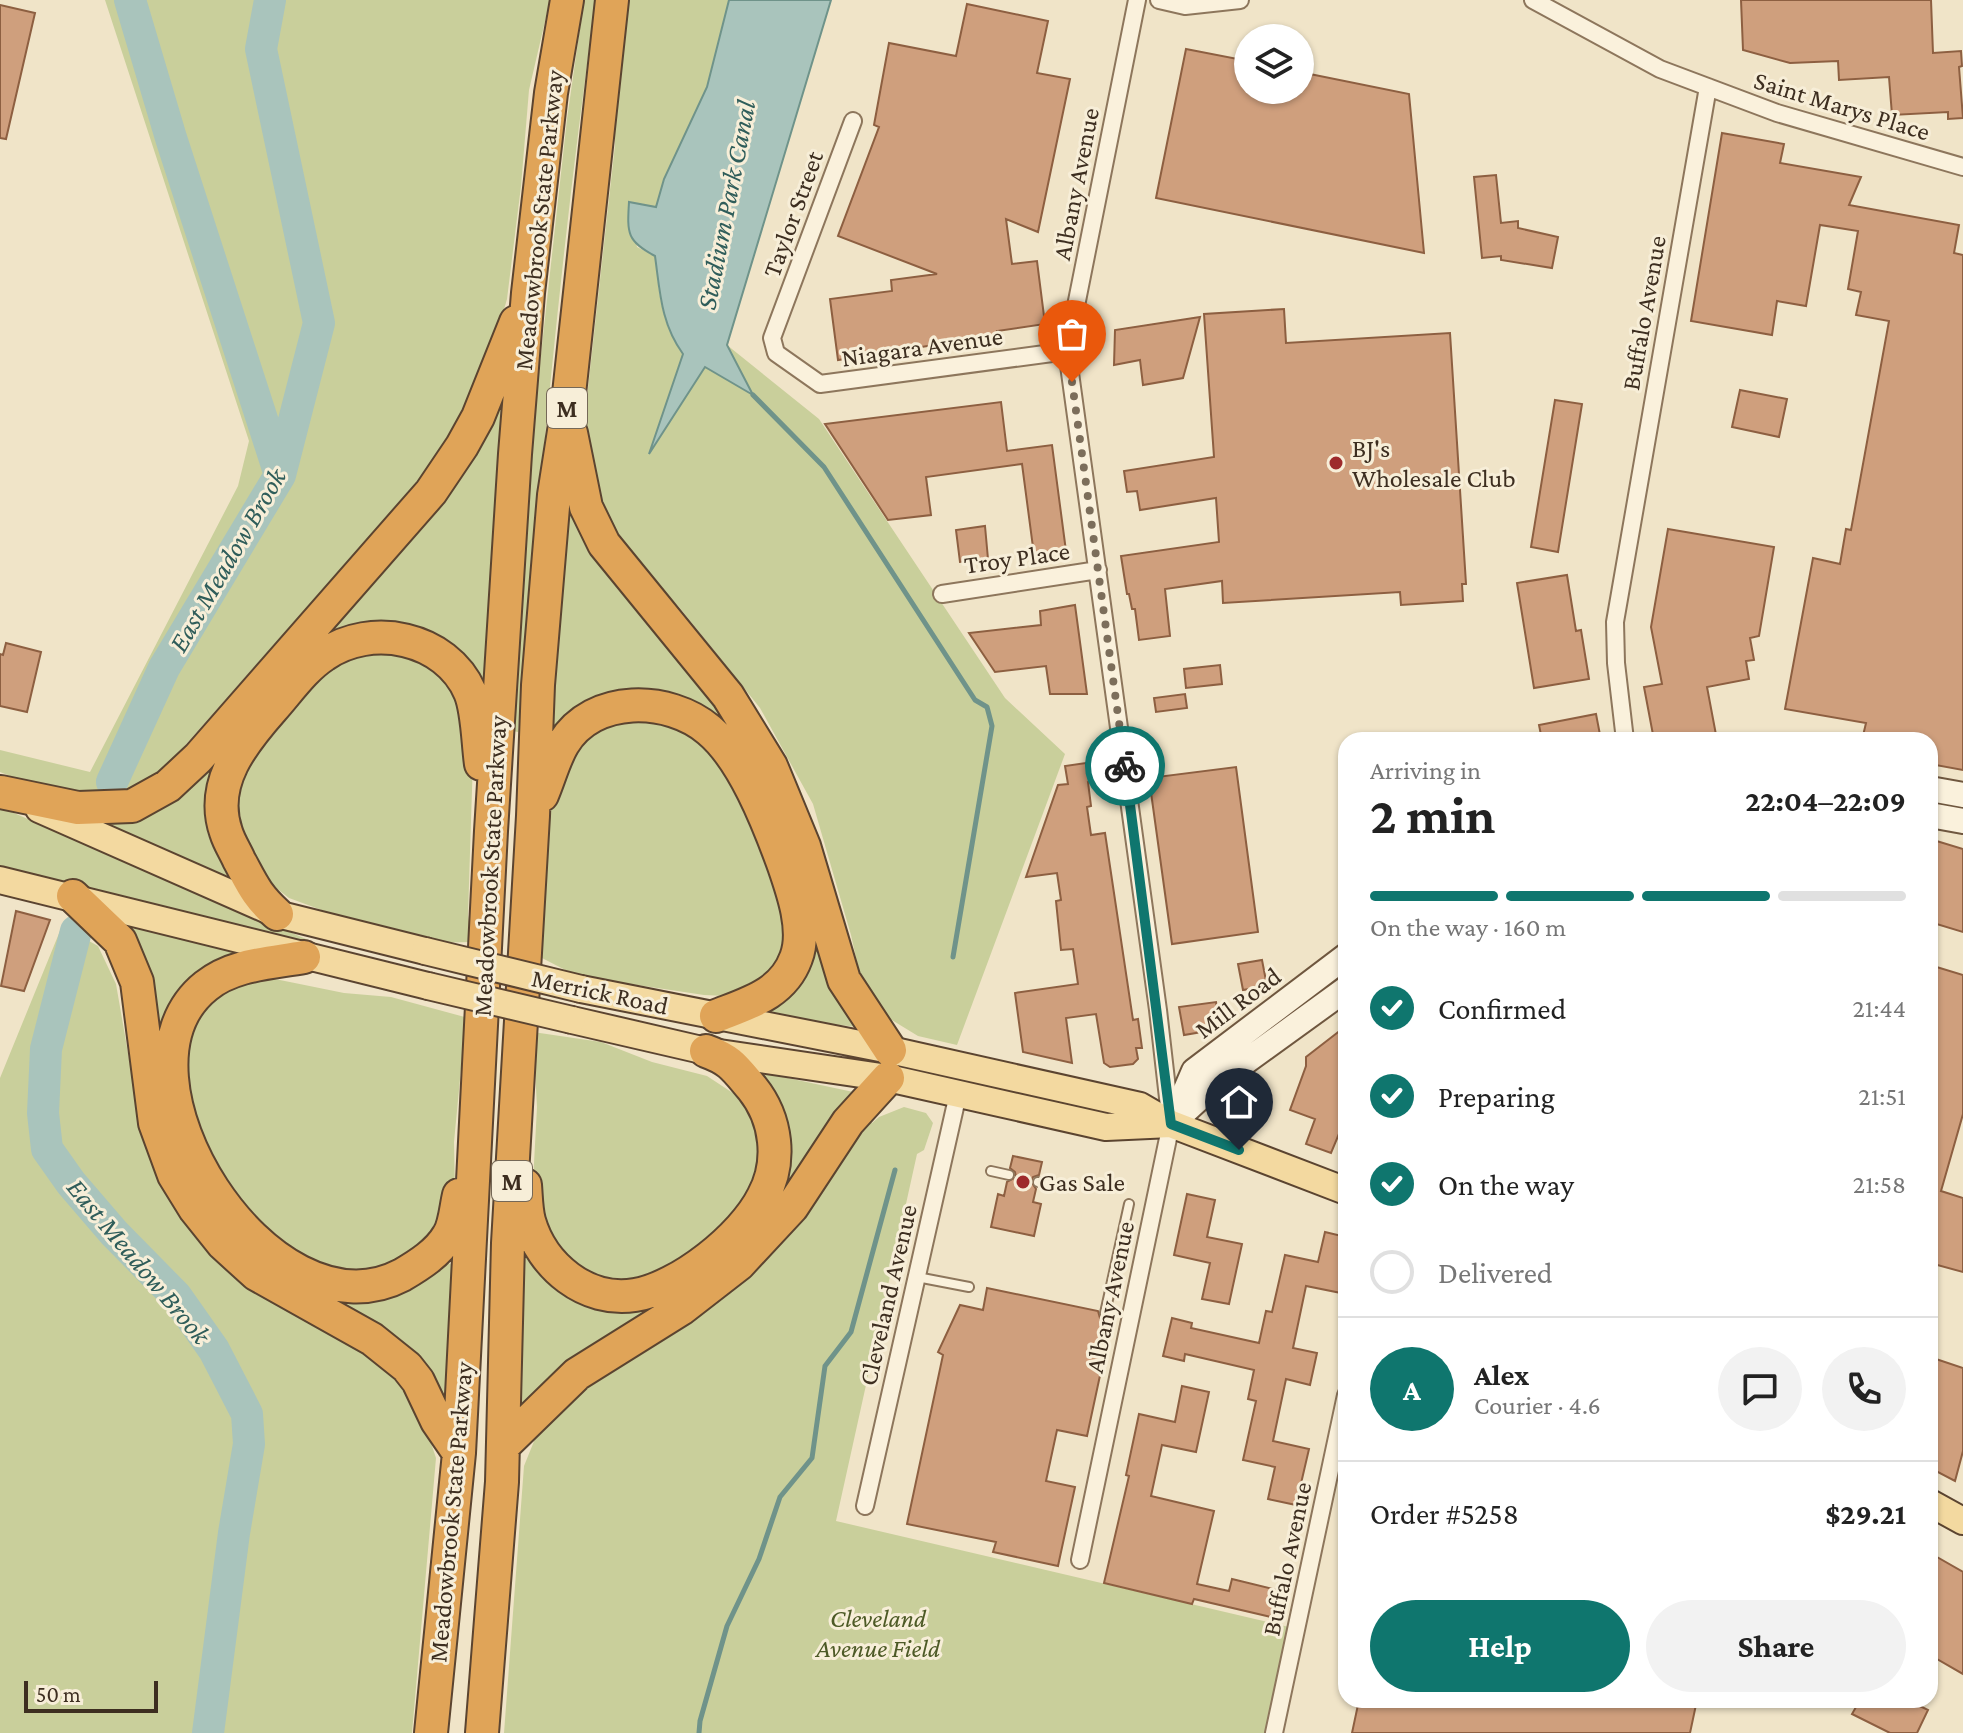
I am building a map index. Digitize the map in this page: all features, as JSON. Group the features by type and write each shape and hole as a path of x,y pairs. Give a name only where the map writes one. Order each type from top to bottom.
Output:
{"highway":[{"name":"Meadowbrook State Parkway","path":"431,1733 459,1453 507,551 528,293 551,93 567,0"},
{"name":"Meadowbrook State Parkway","path":"482,1733 504,1445 508,1243 539,669 554,495 567,412 612,0"},
{"path":"0,792 78,808 132,806 168,786 198,758 431,492 478,417 528,293"},
{"path":"504,1445 577,1374 681,1309 739,1264 792,1207 889,1064 844,980 804,846 771,766 728,696 604,544 586,507 567,412"},
{"path":"277,914 257,896 225,831 222,796 225,780 242,744 306,669 325,654 346,644 366,638 387,637 416,642 443,657 459,674 471,694 491,831"},
{"path":"533,816 564,743 580,725 602,713 632,706 665,707 687,715 711,731 729,752 771,830 790,883 800,933 797,956 771,994 716,1016"},
{"path":"73,896 120,941 137,982 155,1123 174,1175 195,1209 223,1244 256,1274 372,1339 407,1367 459,1453"},
{"path":"304,957 231,970 206,986 186,1007 178,1025 172,1061 173,1089 191,1150 205,1179 250,1236 272,1255 298,1270 336,1284 363,1286 390,1281 422,1264 449,1235 478,1114"},
{"path":"516,1114 529,1221 544,1254 554,1267 588,1289 614,1295 634,1296 663,1287 705,1261 753,1213 764,1197 773,1168 775,1148 771,1123 759,1097 727,1059 706,1051"}],"main road":[{"path":"1938,790 1963,795"},
{"name":"Merrick Road","path":"0,792 277,914 581,989 716,1016 889,1064 958,1094 1106,1127 1171,1124"},
{"path":"1938,816 1963,821"},
{"name":"Merrick Road","path":"0,880 73,896 304,957 706,1051 889,1064 1140,1106 1171,1124 1338,1188"},
{"name":"Mill Road","path":"1171,1124 1194,1071 1338,962"},
{"name":"Mill Road","path":"1171,1124 1216,1083 1338,995"},
{"path":"1938,1507 1963,1521"}],"street":[{"name":"Albany Avenue","path":"1080,1560 1171,1124 1067,351 1137,0"},
{"path":"1159,0 1185,6 1240,0"},
{"path":"1533,0 1660,69 1708,87"},
{"name":"Saint Marys Place","path":"1708,87 1777,113 1963,167"},
{"name":"Buffalo Avenue","path":"1624,732 1615,622 1708,87"},
{"name":"Taylor Street","path":"778,323 853,121"},
{"name":"Niagara Avenue","path":"778,323 772,338 776,353 820,384 1067,351"},
{"name":"Troy Place","path":"942,594 1098,570"},
{"name":"Cleveland Avenue","path":"865,1506 958,1094"},
{"name":"Buffalo Avenue","path":"1274,1733 1338,1433"}],"lane":[{"path":"991,1171 1009,1175"},
{"path":"1038,1182 1057,1186"},
{"path":"1105,1313 1129,1204"},
{"path":"917,1277 969,1287"}],"green space":[{"path":"105,0 550,0 529,90 507,299 483,383 429,469 173,759 131,796 51,792 0,772 0,750 90,772 238,486 249,441"},
{"path":"584,0 596,0 562,274 518,732 512,731 530,454 567,119"},
{"path":"627,0 729,0 707,87 664,179 656,208 629,203 637,247 655,256 666,319 683,354 651,450 706,366 752,394 727,345 819,419 1005,698 1065,754 957,1045 918,1036 882,1014 862,985 851,935 813,804 760,708 679,607 620,547 590,494 581,451 615,145 613,93"},
{"path":"494,409 501,409 485,714 472,681 349,635 237,740 234,874 222,876 77,813 159,801"},
{"path":"569,498 575,499 588,530 615,571 717,699 755,756 785,822 829,961 858,1027 764,1017 762,1009 788,988 804,959 807,933 803,903 794,868 764,798 728,740 710,721 672,702 630,696 600,707 557,739 550,737 554,655"},
{"path":"397,651 431,667 453,684 473,759 468,915 472,942 425,943 376,930 289,898 249,867 233,837 240,762 328,666 366,652"},
{"path":"613,716 687,727 719,755 768,855 789,918 779,976 726,996 704,995 577,976 542,958 531,958 542,928 552,793 579,738"},
{"path":"0,807 336,952 0,868"},
{"path":"119,925 134,926 259,959 223,969 203,980 182,1002 169,1029 164,1059 165,1091 181,1154 195,1182 224,1224 259,1257 299,1282 344,1295 378,1294 416,1278 443,1261 455,1266 450,1418 442,1417 429,1385 404,1354 380,1337 275,1278 239,1253 206,1213 183,1176 160,1118 151,1026 141,974"},
{"path":"62,926 98,946 116,984 140,1122 385,1362 420,1410 436,1458 412,1733 0,1733 0,1078"},
{"path":"275,979 344,993 391,997 472,1019 462,1058 454,1142 455,1195 423,1253 373,1280 318,1274 231,1206 183,1100 184,1031 235,980"},
{"path":"533,1032 601,1042 652,1062 707,1076 745,1101 760,1117 767,1164 748,1206 659,1283 614,1290 549,1251 533,1182 537,1107"},
{"path":"769,1074 858,1093 758,1235 533,1407 522,1403 523,1223 609,1307 763,1214 761,1075"},
{"name":"Cleveland Avenue Field","path":"904,1107 926,1113 933,1123 924,1150 917,1154 836,1521 1289,1627 1266,1733 504,1733 524,1466 541,1424 865,1118 872,1123"}],"water":[{"name":"Stadium Park Canal","path":"729,0 831,0 727,345 753,395 705,367 649,454 683,354 666,319 655,256 639,246 631,235 629,202 656,207 664,179 707,87"}],"building":[{"path":"1741,0 1931,0 1933,53 1961,51 1962,66 1959,67 1963,118 1948,119 1948,112 1892,115 1889,77 1839,80 1838,61 1790,63 1743,50"},
{"path":"967,4 1048,21 1037,73 1070,79 1038,232 1006,219 1012,264 1037,261 1045,324 997,331 998,335 838,360 830,299 892,291 891,280 937,274 838,236 879,127 874,125 889,43 956,56"},
{"path":"0,5 35,13 6,139 0,138"},
{"path":"1186,49 1234,58 1234,104 1314,104 1314,75 1409,94 1424,253 1156,198"},
{"path":"1722,133 1784,144 1780,163 1861,177 1849,205 1959,225 1954,253 1963,255 1963,770 1938,765 1938,732 1864,732 1866,723 1785,709 1813,558 1840,564 1846,529 1851,530 1889,321 1856,315 1861,292 1848,289 1858,231 1820,225 1806,306 1777,301 1772,335 1691,321"},
{"path":"1496,175 1501,223 1518,221 1518,228 1558,237 1552,268 1501,260 1501,256 1482,258 1474,177"},
{"name":"BJ's Wholesale Club","path":"1284,309 1286,343 1450,333 1466,584 1462,584 1463,601 1401,605 1400,592 1223,603 1222,581 1165,589 1170,636 1139,640 1135,609 1132,609 1127,594 1121,556 1219,542 1216,498 1140,510 1137,491 1127,492 1124,471 1214,457 1204,314"},
{"path":"1200,317 1183,378 1143,385 1140,360 1114,365 1115,330"},
{"path":"1740,390 1787,399 1779,437 1732,427"},
{"path":"1555,400 1582,404 1558,552 1531,547"},
{"path":"1001,402 1007,451 1052,445 1066,551 1034,555 1022,464 926,477 931,515 888,520 825,424"},
{"path":"985,526 988,559 960,562 956,530"},
{"path":"1668,529 1774,547 1759,636 1750,638 1754,660 1746,661 1749,679 1707,687 1715,732 1652,732 1644,687 1662,684 1651,627"},
{"path":"1567,575 1576,631 1581,630 1589,679 1534,688 1517,583"},
{"path":"1075,605 1087,694 1050,694 1046,666 995,672 969,633 1041,625 1040,611"},
{"path":"6,643 41,652 27,712 0,706 0,654 3,655"},
{"path":"1220,665 1222,684 1186,688 1184,669"},
{"path":"1185,694 1187,708 1156,712 1154,698"},
{"path":"1596,714 1599,732 1540,732 1539,725"},
{"path":"1100,761 1104,780 1088,782 1091,806 1087,807 1091,835 1105,833 1133,1020 1138,1019 1142,1048 1136,1048 1138,1059 1133,1064 1110,1067 1104,1063 1096,1014 1066,1018 1072,1063 1023,1052 1015,993 1078,984 1073,949 1061,950 1056,901 1061,900 1057,873 1026,877 1058,785 1068,784 1065,766"},
{"path":"1236,767 1258,932 1172,944 1149,778"},
{"path":"1938,841 1963,849 1963,932 1938,924"},
{"path":"16,911 50,920 24,991 1,986"},
{"path":"1262,960 1267,986 1243,990 1238,964"},
{"path":"1938,967 1963,975 1963,1114 1941,1191 1963,1198 1963,1272 1938,1265"},
{"path":"1216,1002 1220,1029 1184,1035 1179,1007"},
{"path":"1338,1032 1338,1136 1331,1153 1306,1144 1315,1119 1290,1110 1306,1066 1306,1057"},
{"path":"1013,1156 1042,1162 1039,1175 1031,1181 1036,1189 1033,1202 1041,1204 1034,1236 991,1227 998,1194 1004,1196 1007,1182 1016,1177 1010,1168"},
{"path":"1187,1194 1215,1200 1207,1237 1242,1244 1229,1304 1202,1299 1210,1263 1174,1255"},
{"path":"1325,1232 1338,1235 1338,1292 1306,1286 1293,1348 1317,1353 1310,1385 1286,1379 1273,1441 1309,1449 1296,1505 1268,1499 1275,1467 1243,1460 1256,1401 1248,1399 1254,1370 1185,1354 1184,1361 1163,1356 1172,1318 1192,1323 1191,1328 1259,1343 1266,1311 1272,1312 1285,1255 1318,1262"},
{"path":"987,1288 1098,1311 1104,1320 1113,1315 1087,1436 1057,1430 1046,1481 1075,1487 1058,1566 993,1552 996,1542 907,1524 943,1355 938,1352 960,1305 983,1310"},
{"path":"1938,1360 1963,1368 1963,1451 1955,1481 1938,1472"},
{"path":"1182,1386 1209,1392 1196,1452 1162,1445 1151,1496 1214,1511 1197,1584 1229,1591 1232,1579 1277,1590 1271,1617 1194,1599 1192,1604 1104,1583 1129,1476 1126,1475 1139,1414 1175,1422"},
{"path":"1938,1558 1963,1572 1963,1674 1938,1660"},
{"path":"1357,1708 1695,1708 1690,1733 1352,1733"},
{"path":"1855,1708 1928,1710 1917,1733 1890,1733 1852,1714"}],"waterway":[{"path":"130,0 171,138 280,475"},
{"name":"East Meadow Brook","path":"112,782 164,668 280,475 319,323 261,49 270,0"},
{"path":"753,395 824,467 975,700 987,707 992,726 953,957"},
{"name":"East Meadow Brook","path":"76,931 46,1049 43,1113 47,1149 71,1183 114,1233 176,1296 214,1350 247,1414 249,1444 208,1733"},
{"path":"699,1733 727,1626 759,1559 780,1497 812,1458 825,1366 851,1332 895,1170"}],"way so far":[{"path":"1072,382 1125,766"}],"place":[{"name":"BJ's Wholesale Club","path":"1336,463"},
{"name":"Gas Sale","path":"1023,1182"}],"route":[{"path":"1125,766 1171,1124 1239,1150"}]}
